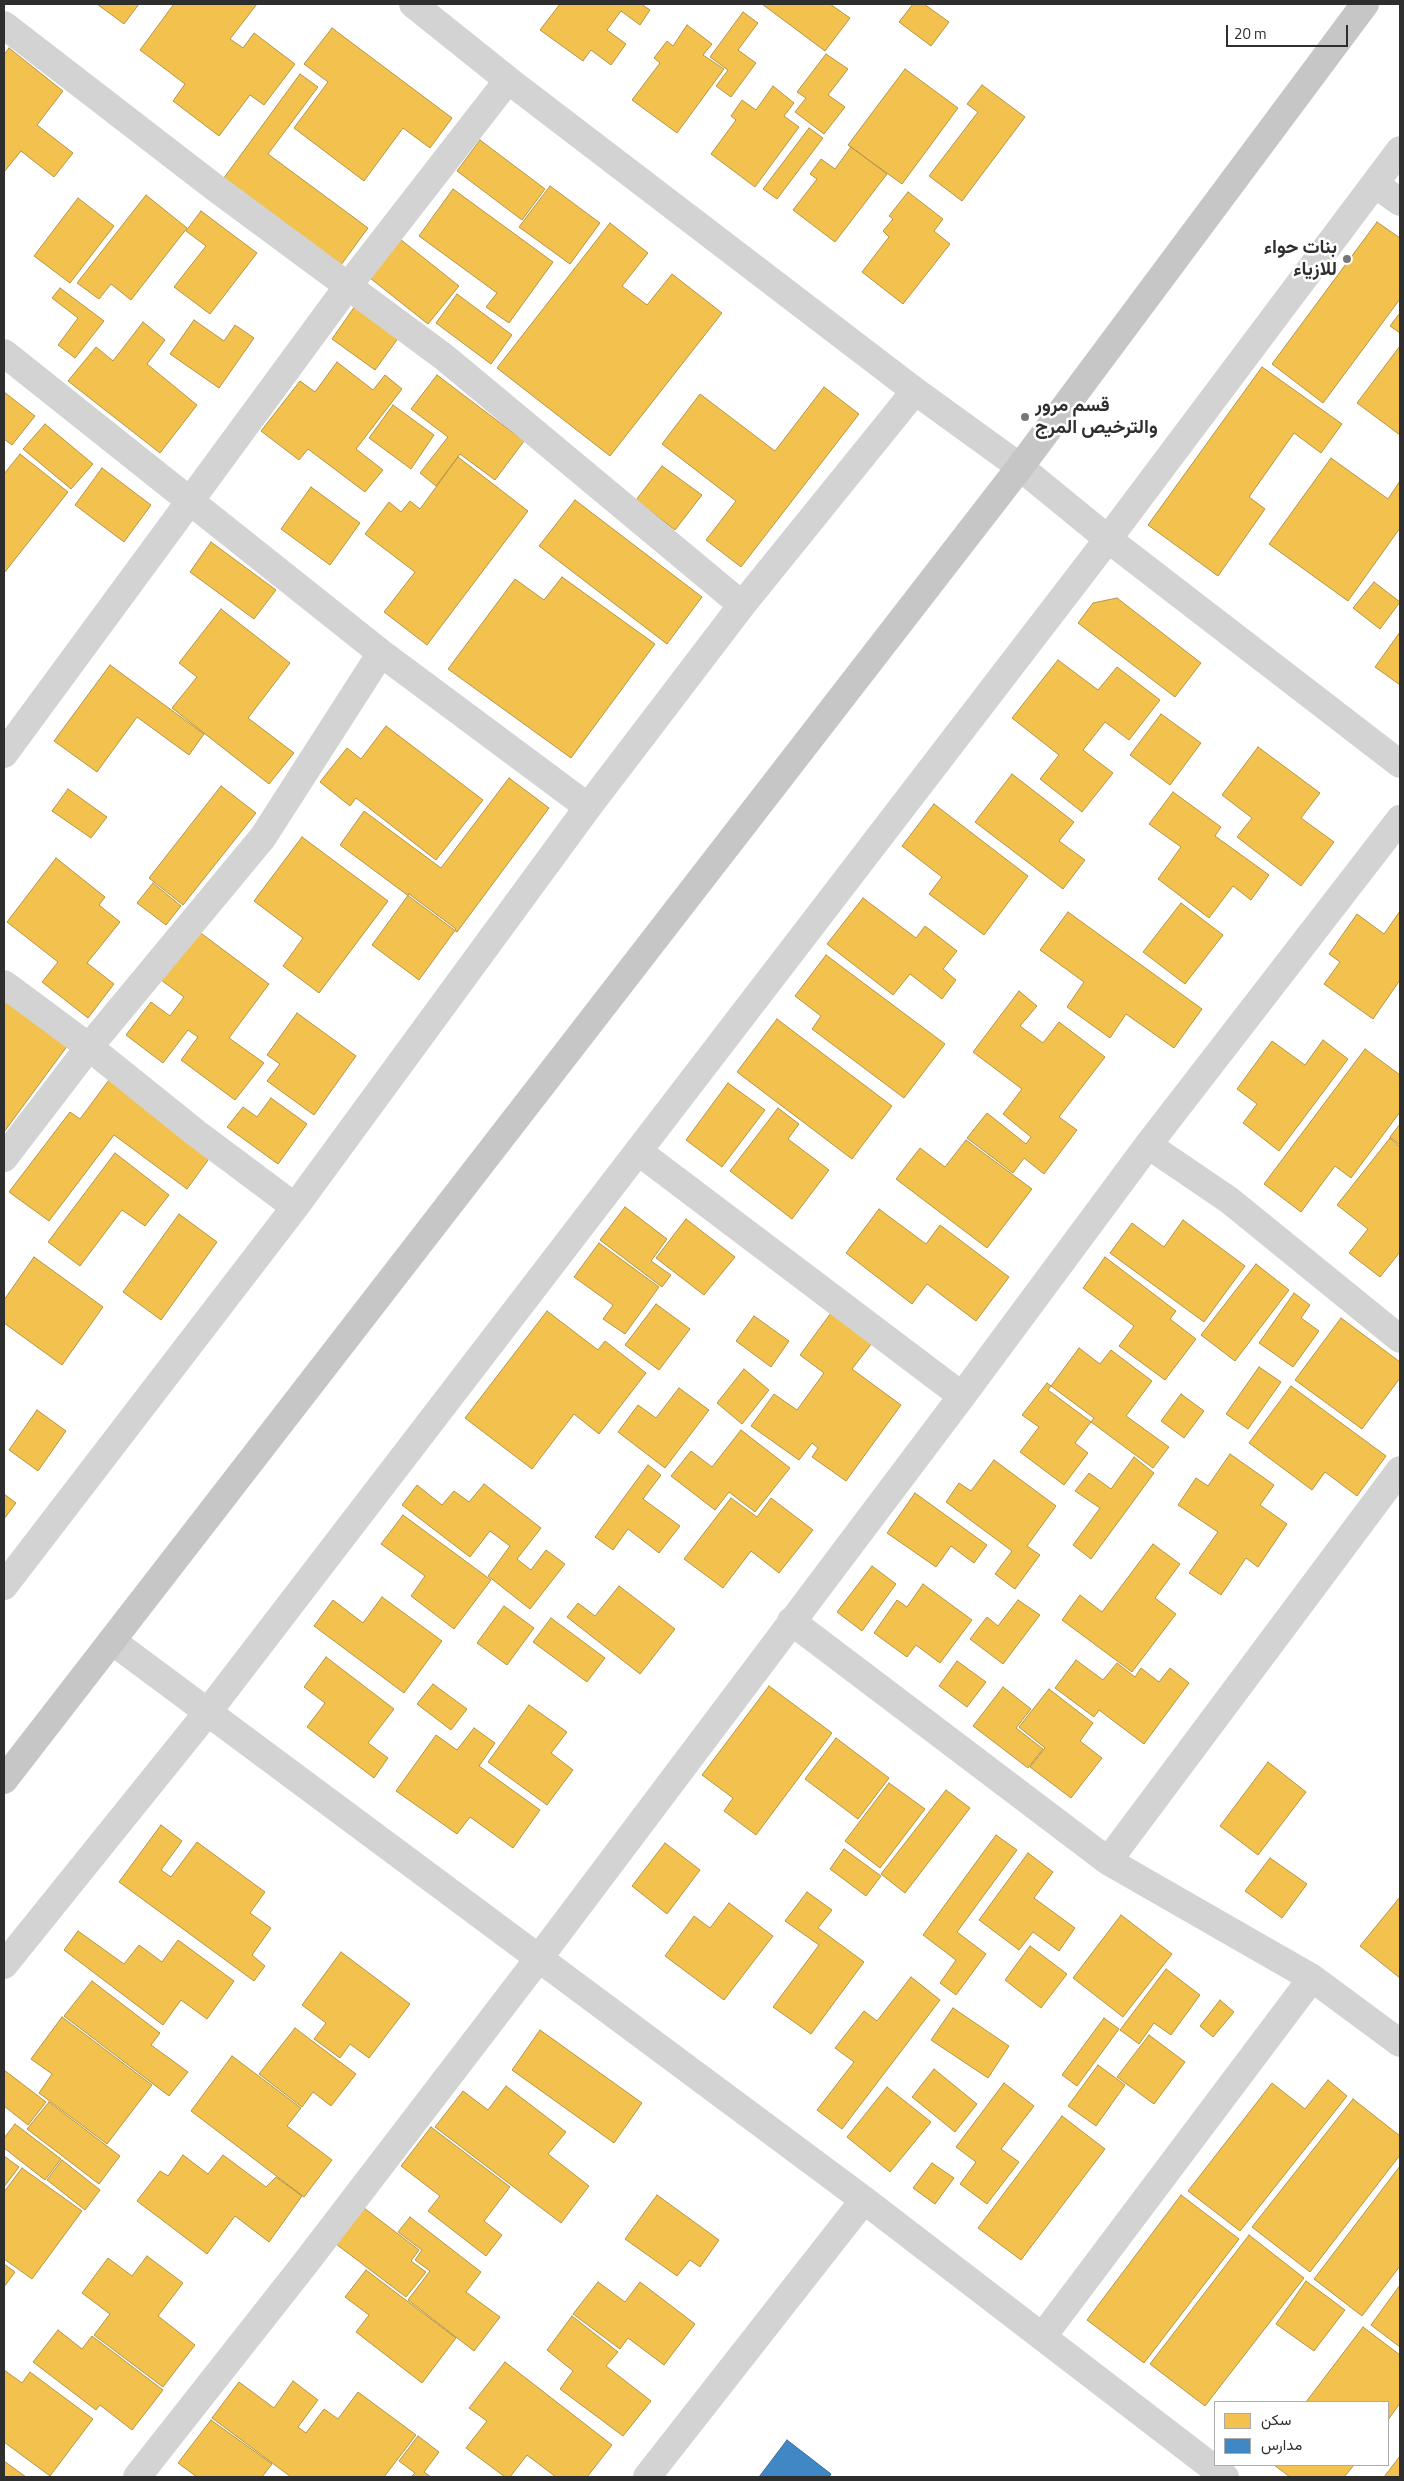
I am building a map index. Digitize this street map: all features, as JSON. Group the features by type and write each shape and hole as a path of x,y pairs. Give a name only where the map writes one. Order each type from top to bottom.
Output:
{"main road":[{"path":"4,1780 1020,467 1365,4"}],"street":[{"path":"413,4 508,80 915,391 1020,467 1108,539 1400,764"},
{"path":"4,25 214,187 444,357 742,605"},
{"path":"4,754 188,501 348,286 508,80"},
{"path":"4,1965 207,1713 639,1152 1108,539 1400,150"},
{"path":"1374,184 1400,202"},
{"path":"5,357 381,652 588,807"},
{"path":"4,1586 295,1207 588,807 742,605 915,391"},
{"path":"4,1158 89,1047 263,837 381,652"},
{"path":"137,2477 310,2257 539,1958 962,1396 1148,1145 1400,819"},
{"path":"4,984 89,1047 196,1133 295,1207"},
{"path":"1148,1145 1229,1200 1400,1339"},
{"path":"639,1152 962,1396"},
{"path":"1108,1861 1400,1470"},
{"path":"791,1622 1108,1861 1312,1978 1400,2043"},
{"path":"112,1641 864,2200 1224,2477"},
{"path":"1043,2336 1312,1978"},
{"path":"647,2477 864,2200"}],"building: سكن":[{"path":"97,4 139,4 124,24"},
{"path":"174,4 257,4 230,39 243,48 254,33 295,64 264,105 250,95 219,136 173,101 185,84 140,50"},
{"path":"560,4 641,4 650,10 640,25 621,11 607,30 626,44 611,65 591,50 583,61 540,30"},
{"path":"762,4 830,4 850,18 825,51"},
{"path":"913,4 924,4 949,22 931,46 899,22"},
{"path":"743,12 758,23 738,50 756,63 731,97 716,86 728,70 710,57"},
{"path":"687,25 712,44 703,55 724,69 677,133 632,100 660,63 654,58 667,41 673,46"},
{"path":"332,28 452,118 430,148 403,128 364,181 294,128 328,82 304,64"},
{"path":"9,48 63,91 37,125 73,153 54,177 21,151 4,172 4,55"},
{"path":"826,54 848,69 828,95 845,107 824,134 795,112 806,98 797,92"},
{"path":"905,69 958,108 902,184 848,145"},
{"path":"300,74 318,87 268,154 368,228 338,269 221,182"},
{"path":"982,85 1025,117 962,201 929,176 978,112 967,104"},
{"path":"773,86 794,103 784,116 799,127 755,187 711,154 736,120 731,116 742,100 756,110"},
{"path":"809,128 823,138 777,199 763,189"},
{"path":"480,140 545,189 522,220 457,171"},
{"path":"851,147 887,174 835,242 793,210 817,179 810,174 821,159 835,169"},
{"path":"550,186 600,223 570,264 519,227"},
{"path":"453,189 553,262 509,323 486,307 497,293 419,236"},
{"path":"908,192 943,219 934,231 950,244 903,304 862,272 889,237 883,231 893,219 889,216"},
{"path":"146,195 187,228 131,300 111,284 99,299 77,283"},
{"path":"78,198 114,226 70,283 34,256"},
{"path":"201,211 257,253 210,314 174,287 206,246 186,231"},
{"path":"1377,222 1400,238 1400,299 1323,403 1272,364"},
{"path":"610,223 648,253 622,286 647,305 672,274 722,313 610,456 497,368"},
{"path":"400,239 459,286 428,324 370,278"},
{"path":"60,288 104,321 75,358 58,345 78,318 52,298"},
{"path":"457,294 512,335 491,364 436,323"},
{"path":"355,306 399,337 375,370 332,339"},
{"path":"1400,313 1400,333 1390,326"},
{"path":"194,320 224,341 235,325 254,338 219,388 170,354"},
{"path":"143,322 165,340 147,364 197,405 160,453 68,381 96,347 113,361"},
{"path":"1400,346 1400,435 1357,403"},
{"path":"337,362 373,390 385,375 402,389 356,449 383,470 365,492 308,449 299,460 261,431 300,381 315,392"},
{"path":"1262,367 1342,424 1321,453 1294,433 1249,497 1265,509 1218,576 1148,525"},
{"path":"437,375 524,441 495,480 460,454 436,486 420,473 448,437 411,409"},
{"path":"824,387 859,414 741,567 706,540 736,501 662,444 700,394 775,451"},
{"path":"4,392 35,416 12,445 4,439"},
{"path":"393,405 434,435 411,469 369,438"},
{"path":"45,424 93,464 71,489 23,449"},
{"path":"20,454 68,492 4,573 4,474"},
{"path":"458,457 528,511 427,645 384,612 415,572 365,534 389,502 401,512 410,501 420,509"},
{"path":"1331,458 1388,499 1400,481 1400,528 1348,601 1269,544"},
{"path":"662,466 702,495 675,530 636,500"},
{"path":"102,468 151,505 124,542 75,505"},
{"path":"311,487 360,523 330,565 281,529"},
{"path":"575,500 702,597 667,644 539,546"},
{"path":"211,542 276,590 254,619 190,572"},
{"path":"562,577 655,644 571,758 448,669 515,579 544,600"},
{"path":"1374,582 1400,602 1380,629 1353,608"},
{"path":"1117,598 1201,663 1175,697 1078,623 1093,603"},
{"path":"221,609 290,663 248,718 294,753 269,784 172,708 197,677 179,663"},
{"path":"1400,632 1400,685 1375,667"},
{"path":"1058,660 1098,690 1117,667 1160,700 1129,740 1105,722 1083,750 1113,773 1082,812 1040,779 1059,755 1012,718"},
{"path":"110,665 204,734 189,755 137,717 97,772 54,741"},
{"path":"1161,714 1201,743 1170,785 1130,755"},
{"path":"386,726 483,800 436,860 356,798 350,806 320,782 347,748 361,759"},
{"path":"1258,747 1320,793 1301,818 1334,842 1301,886 1237,837 1252,818 1222,795"},
{"path":"1012,774 1074,822 1059,841 1085,860 1063,889 975,822"},
{"path":"509,778 549,808 457,932 340,845 364,811 441,868"},
{"path":"221,786 256,813 183,905 149,878"},
{"path":"68,789 107,817 91,838 52,811"},
{"path":"1173,792 1221,827 1215,836 1269,875 1251,900 1233,886 1209,918 1158,879 1181,847 1149,824"},
{"path":"934,804 1028,876 984,935 929,894 942,877 902,846"},
{"path":"302,837 388,901 319,993 283,966 303,938 254,901"},
{"path":"56,858 105,897 99,905 120,922 87,963 114,984 88,1018 42,982 58,962 7,922"},
{"path":"153,883 181,906 166,925 137,903"},
{"path":"409,894 456,929 419,980 372,945"},
{"path":"863,898 916,938 925,926 957,951 943,969 956,980 942,999 910,974 893,995 827,944"},
{"path":"1181,903 1223,935 1185,984 1143,952"},
{"path":"1400,911 1400,980 1373,1019 1324,984 1340,962 1329,954 1357,914 1384,934"},
{"path":"1068,912 1202,1009 1174,1048 1126,1014 1110,1038 1067,1007 1084,982 1040,950"},
{"path":"194,928 269,984 229,1038 264,1063 235,1100 181,1060 198,1037 188,1030 163,1063 126,1035 151,1002 170,1016 184,997 157,977"},
{"path":"826,955 945,1044 904,1098 812,1029 821,1016 795,996"},
{"path":"1019,991 1037,1006 1020,1026 1043,1043 1059,1022 1105,1057 1059,1117 1077,1130 1044,1174 1024,1158 1013,1173 967,1138 987,1113 1026,1144 1031,1137 1003,1114 1022,1089 973,1052"},
{"path":"4,997 68,1045 4,1132"},
{"path":"297,1013 356,1056 314,1115 267,1081 280,1064 267,1055"},
{"path":"777,1019 892,1106 852,1159 737,1072"},
{"path":"1323,1040 1348,1059 1279,1151 1243,1123 1257,1104 1237,1089 1272,1041 1305,1065"},
{"path":"1365,1049 1400,1075 1400,1112 1351,1178 1335,1166 1301,1212 1264,1184"},
{"path":"109,1080 211,1156 187,1189 114,1135 49,1221 9,1192 70,1112 80,1119"},
{"path":"728,1083 765,1110 722,1167 686,1140"},
{"path":"271,1098 307,1124 278,1164 227,1127 243,1107 257,1117"},
{"path":"778,1108 799,1124 788,1139 829,1170 792,1219 730,1171"},
{"path":"1400,1124 1400,1145 1390,1137"},
{"path":"1390,1138 1400,1147 1400,1252 1380,1277 1349,1253 1368,1229 1337,1205"},
{"path":"966,1140 1032,1189 987,1248 896,1179 920,1148 945,1167"},
{"path":"115,1153 169,1195 145,1226 122,1210 80,1266 48,1242"},
{"path":"625,1207 667,1239 651,1261 671,1275 662,1287 600,1240"},
{"path":"879,1209 926,1244 940,1225 1009,1277 976,1321 927,1284 912,1304 846,1253"},
{"path":"179,1214 217,1242 161,1320 123,1292"},
{"path":"686,1219 735,1257 704,1295 656,1258"},
{"path":"1183,1220 1245,1266 1204,1322 1110,1253 1132,1223 1164,1247"},
{"path":"599,1243 659,1287 625,1334 603,1319 613,1305 574,1277"},
{"path":"34,1257 103,1307 62,1365 4,1323 4,1300"},
{"path":"1105,1257 1176,1311 1170,1319 1196,1339 1165,1380 1119,1346 1134,1326 1083,1288"},
{"path":"1256,1264 1289,1290 1235,1361 1201,1335"},
{"path":"1294,1293 1310,1305 1301,1318 1319,1331 1293,1367 1259,1343"},
{"path":"656,1304 690,1329 659,1370 625,1345"},
{"path":"547,1311 598,1350 605,1341 646,1373 599,1434 574,1414 532,1469 465,1418"},
{"path":"831,1313 872,1343 852,1369 901,1405 846,1481 812,1457 818,1448 812,1443 799,1460 751,1426 774,1394 797,1410 824,1373 800,1355"},
{"path":"754,1316 789,1341 771,1367 736,1341"},
{"path":"1341,1318 1400,1362 1400,1378 1362,1429 1295,1380"},
{"path":"1079,1348 1100,1364 1111,1350 1152,1381 1126,1416 1169,1447 1153,1468 1048,1390"},
{"path":"1259,1367 1281,1382 1248,1429 1226,1414"},
{"path":"744,1369 769,1390 742,1424 717,1403"},
{"path":"1047,1383 1094,1418 1075,1443 1088,1453 1064,1485 1020,1452 1039,1427 1022,1415"},
{"path":"1291,1386 1386,1456 1357,1496 1325,1472 1312,1490 1249,1443"},
{"path":"679,1388 709,1410 665,1468 618,1432 638,1405 656,1418"},
{"path":"1181,1394 1204,1411 1184,1438 1161,1421"},
{"path":"37,1410 66,1431 38,1471 9,1450"},
{"path":"741,1430 790,1468 755,1512 729,1492 715,1510 671,1476 691,1451 712,1467"},
{"path":"1230,1454 1274,1485 1260,1505 1287,1524 1258,1567 1246,1558 1221,1595 1189,1573 1218,1532 1178,1505 1196,1478 1208,1486"},
{"path":"1134,1457 1154,1473 1091,1559 1073,1545 1100,1508 1075,1491 1089,1473 1111,1489"},
{"path":"994,1460 1056,1506 1027,1546 1040,1555 1015,1589 995,1574 1012,1551 946,1502 959,1483 971,1491"},
{"path":"648,1465 661,1475 643,1499 680,1526 659,1553 628,1529 613,1550 595,1537"},
{"path":"484,1484 541,1528 517,1559 531,1570 546,1550 565,1564 530,1609 488,1576 510,1546 490,1531 470,1557 402,1505 417,1485 442,1505 454,1491 469,1502"},
{"path":"915,1493 987,1545 974,1563 951,1546 936,1567 887,1533"},
{"path":"4,1494 16,1503 4,1519"},
{"path":"731,1498 757,1517 771,1498 813,1530 779,1573 751,1551 723,1588 684,1559"},
{"path":"403,1515 491,1580 454,1629 411,1596 425,1576 381,1544"},
{"path":"1153,1544 1180,1564 1155,1598 1176,1614 1132,1672 1062,1620 1080,1595 1102,1612"},
{"path":"872,1566 896,1584 862,1631 837,1612"},
{"path":"923,1584 972,1620 940,1663 916,1645 907,1657 874,1633 897,1600 907,1607"},
{"path":"619,1586 675,1629 640,1674 567,1617 578,1603 595,1616"},
{"path":"382,1597 442,1641 404,1693 314,1626 333,1600 363,1623"},
{"path":"1018,1600 1040,1615 1003,1664 970,1639 987,1617 998,1626"},
{"path":"504,1606 534,1628 507,1665 477,1643"},
{"path":"551,1618 605,1658 587,1682 533,1642"},
{"path":"326,1657 394,1709 368,1743 388,1758 374,1778 307,1727 325,1703 304,1687"},
{"path":"1076,1660 1103,1680 1117,1663 1135,1677 1141,1668 1159,1682 1170,1668 1189,1683 1144,1744 1099,1710 1094,1717 1055,1688"},
{"path":"957,1661 986,1682 967,1707 939,1686"},
{"path":"433,1684 467,1709 451,1730 417,1704"},
{"path":"769,1686 832,1733 756,1835 724,1811 733,1798 702,1775"},
{"path":"1003,1687 1031,1709 1016,1728 1043,1749 1028,1768 973,1726"},
{"path":"1049,1689 1093,1723 1080,1741 1102,1758 1071,1798 1030,1767 1045,1748 1019,1727"},
{"path":"529,1705 567,1732 551,1753 573,1770 547,1805 488,1762"},
{"path":"474,1728 495,1743 479,1766 540,1810 513,1848 470,1817 457,1834 396,1791 436,1735 457,1750"},
{"path":"836,1738 889,1778 858,1819 805,1779"},
{"path":"1268,1762 1306,1792 1258,1855 1220,1826"},
{"path":"889,1783 925,1809 880,1868 845,1841"},
{"path":"946,1790 970,1808 905,1893 881,1874"},
{"path":"161,1825 182,1841 161,1870 171,1877 197,1842 265,1892 250,1913 271,1928 252,1955 265,1966 254,1981 119,1882"},
{"path":"996,1835 1017,1850 957,1932 986,1954 956,1995 940,1983 956,1960 923,1935"},
{"path":"665,1843 700,1870 667,1914 632,1886"},
{"path":"844,1849 881,1876 866,1896 830,1869"},
{"path":"1028,1853 1053,1872 1034,1898 1075,1928 1059,1951 1033,1932 1019,1950 979,1920"},
{"path":"1270,1858 1307,1884 1282,1918 1245,1891"},
{"path":"807,1892 832,1910 818,1928 864,1962 811,2034 773,2007 819,1945 785,1921"},
{"path":"1400,1897 1400,1978 1360,1946"},
{"path":"729,1903 773,1936 724,2000 665,1956 694,1916 710,1928"},
{"path":"1121,1915 1172,1954 1123,2017 1073,1978"},
{"path":"78,1931 124,1964 139,1945 162,1962 178,1940 234,1981 207,2019 181,2000 163,2025 64,1950"},
{"path":"1030,1946 1067,1974 1041,2008 1005,1980"},
{"path":"341,1952 410,2004 369,2058 350,2044 340,2058 314,2039 326,2023 302,2005"},
{"path":"1166,1969 1200,1995 1171,2035 1154,2023 1139,2044 1120,2030"},
{"path":"911,1977 940,2000 842,2129 817,2110 854,2062 835,2048 864,2011 877,2021"},
{"path":"92,1981 160,2033 151,2045 188,2072 169,2096 64,2016"},
{"path":"1220,2000 1234,2012 1213,2037 1200,2026"},
{"path":"953,2008 1009,2046 988,2078 931,2040"},
{"path":"62,2017 152,2085 107,2144 39,2093 52,2074 31,2059"},
{"path":"1104,2018 1119,2029 1077,2086 1062,2075"},
{"path":"295,2028 356,2074 331,2106 313,2092 302,2107 259,2074"},
{"path":"540,2030 642,2103 614,2143 512,2070"},
{"path":"1149,2035 1185,2062 1154,2104 1117,2077"},
{"path":"232,2056 301,2108 287,2126 332,2160 304,2197 191,2111"},
{"path":"1098,2065 1125,2085 1096,2126 1068,2106"},
{"path":"934,2069 977,2104 955,2132 912,2097"},
{"path":"4,2070 46,2102 28,2125 4,2106"},
{"path":"1328,2080 1347,2096 1240,2231 1188,2191 1272,2083 1305,2109"},
{"path":"1004,2083 1034,2106 1001,2149 1019,2162 987,2204 960,2184 976,2162 956,2147"},
{"path":"506,2086 566,2132 548,2154 589,2186 561,2223 435,2127 463,2091 488,2110"},
{"path":"887,2087 931,2122 890,2172 847,2137"},
{"path":"1353,2099 1400,2136 1400,2155 1310,2272 1252,2227"},
{"path":"49,2102 120,2156 99,2184 27,2129"},
{"path":"1062,2116 1105,2149 1021,2260 978,2228"},
{"path":"15,2124 61,2159 45,2180 4,2148 4,2138"},
{"path":"431,2127 510,2187 484,2221 502,2235 486,2256 428,2211 440,2196 401,2166"},
{"path":"183,2155 208,2174 223,2155 266,2187 276,2177 302,2196 269,2242 235,2216 207,2254 137,2201 160,2171 168,2176"},
{"path":"4,2156 19,2167 4,2187"},
{"path":"62,2160 100,2190 85,2210 47,2180"},
{"path":"932,2163 954,2178 935,2204 913,2188"},
{"path":"1400,2166 1400,2266 1362,2316 1314,2279"},
{"path":"22,2168 82,2211 32,2279 4,2259 4,2192"},
{"path":"657,2195 719,2240 700,2267 690,2260 677,2276 625,2239"},
{"path":"1181,2195 1239,2239 1144,2363 1087,2320"},
{"path":"364,2208 419,2250 411,2261 426,2272 406,2297 336,2244"},
{"path":"410,2217 481,2272 466,2292 500,2317 474,2351 408,2300 430,2271 415,2260 422,2250 398,2232"},
{"path":"1249,2235 1304,2278 1205,2406 1150,2364"},
{"path":"147,2256 183,2283 158,2316 195,2345 163,2387 94,2335 110,2314 82,2293 108,2258 132,2276"},
{"path":"4,2264 15,2272 4,2287"},
{"path":"366,2270 456,2338 422,2383 356,2332 369,2315 345,2297"},
{"path":"1306,2281 1345,2310 1314,2351 1276,2324"},
{"path":"598,2282 625,2302 640,2282 695,2324 664,2365 628,2338 620,2349 573,2314"},
{"path":"1400,2285 1400,2347 1371,2325"},
{"path":"572,2316 618,2352 606,2366 651,2401 623,2436 560,2389 573,2371 547,2350"},
{"path":"1363,2327 1400,2355 1400,2403 1389,2419 1389,2401 1307,2401"},
{"path":"58,2330 82,2349 92,2336 163,2390 132,2430 100,2405 96,2410 33,2362"},
{"path":"505,2362 612,2445 587,2477 556,2477 527,2455 510,2477 505,2477 466,2448 487,2421 469,2408"},
{"path":"4,2370 22,2383 30,2372 93,2419 50,2476 4,2442"},
{"path":"293,2381 318,2400 298,2427 306,2433 324,2409 338,2419 358,2392 416,2435 384,2477 291,2477 212,2418 239,2382 274,2408"},
{"path":"211,2420 272,2464 262,2477 197,2477 178,2463"},
{"path":"418,2436 439,2452 424,2472 431,2477 411,2477 415,2473 399,2461"},
{"path":"1400,2456 1400,2477 1384,2477"},
{"path":"4,2461 26,2477 4,2477"},
{"path":"1275,2466 1353,2466 1344,2477 1290,2477"}],"building: مدارس":[{"path":"787,2440 831,2474 829,2477 759,2477"}],"place":[{"name":"بنات حواء للازياء","path":"1347,259"},
{"name":"قسم مرور والترخيص المرج","path":"1025,417"}]}
